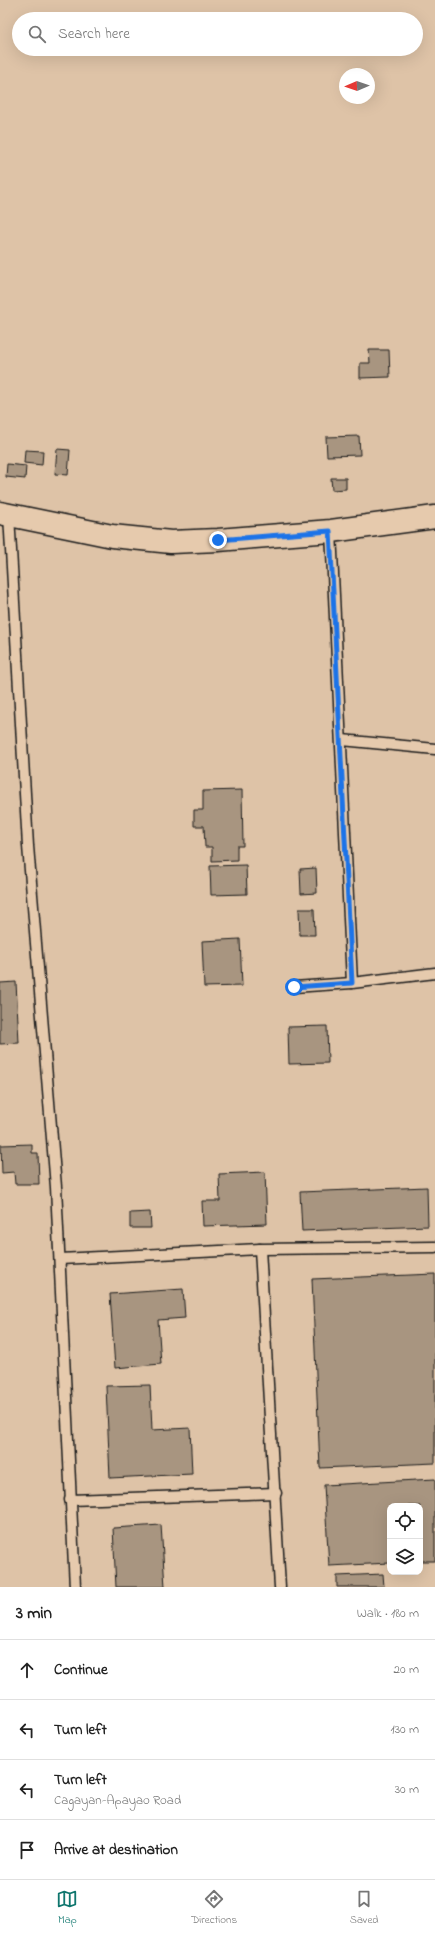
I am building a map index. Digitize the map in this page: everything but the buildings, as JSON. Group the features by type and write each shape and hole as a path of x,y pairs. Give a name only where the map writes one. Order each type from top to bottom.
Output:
{"main road":[{"path":"4,514 112,536 172,542 330,531 435,518"}],"lane":[{"path":"4,514 28,846 56,1187 60,1259 63,1373 75,1587"},
{"path":"330,531 342,740 352,983"},
{"path":"342,740 435,749"},
{"path":"294,987 352,983 435,973"},
{"path":"60,1259 260,1249 435,1247"},
{"path":"260,1249 276,1493 280,1587"},
{"path":"70,1500 276,1493"}],"route":[{"path":"218,540 330,531 342,740 352,983 294,987"}]}
